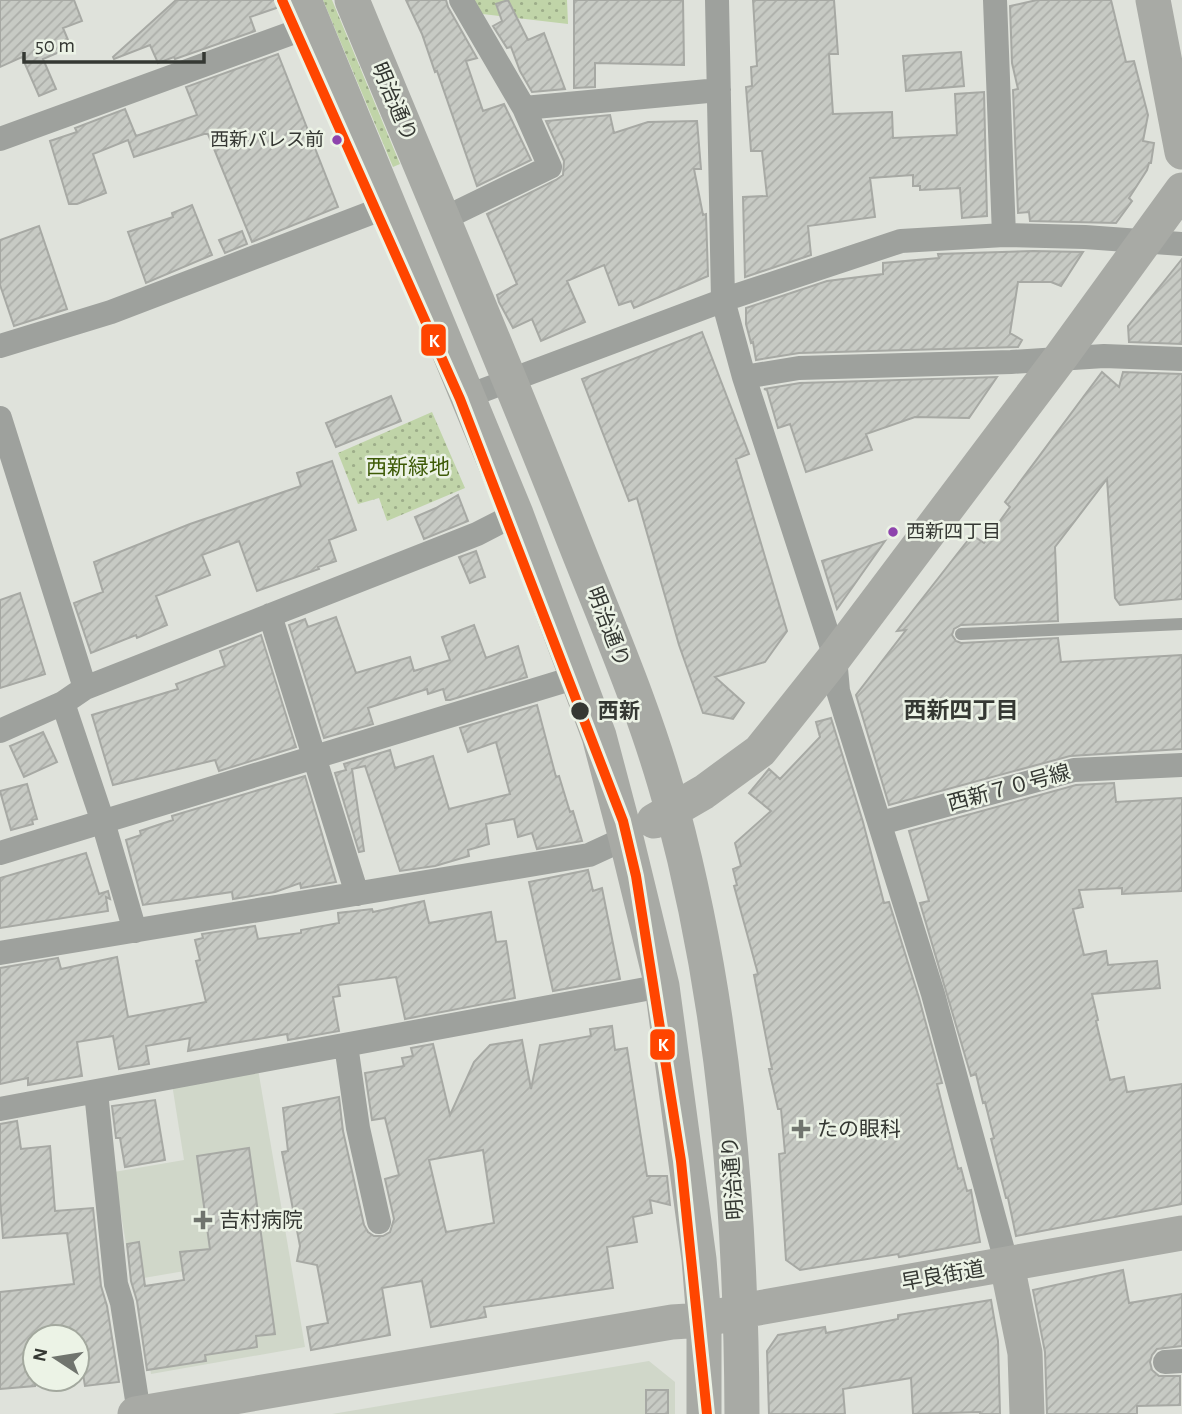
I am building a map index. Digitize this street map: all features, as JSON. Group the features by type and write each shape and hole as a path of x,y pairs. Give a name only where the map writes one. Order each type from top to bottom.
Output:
{"street":[{"name":"明治通り","path":"352,0 511,380 645,720 673,810 709,967 722,1058 730,1132 741,1311 742,1414"},
{"path":"443,219 550,167 524,108 461,0"},
{"path":"717,0 723,300 744,377 835,657 838,691 933,994 1007,1265 1025,1353 1027,1414"},
{"path":"995,0 1004,235"},
{"path":"1153,0 1182,152"},
{"name":"明治通り","path":"309,13 516,514 599,736 662,986 697,1245 704,1320 704,1414"},
{"path":"0,139 309,13"},
{"path":"524,108 719,90"},
{"path":"0,953 589,855 626,838 704,792 760,751 835,657 1060,358 1182,190"},
{"path":"0,346 111,312 389,206"},
{"path":"468,396 723,300 901,241 1004,235 1182,244"},
{"path":"744,377 799,368 1011,362 1104,356 1182,359"},
{"path":"0,418 85,688"},
{"path":"0,731 63,703 85,688 477,534 516,514"},
{"path":"270,615 357,894"},
{"path":"0,853 577,677"},
{"path":"63,703 103,822 135,931"},
{"name":"西新７０号線","path":"881,823 1074,770 1182,765"},
{"path":"0,1109 662,986"},
{"path":"346,1045 358,1128 380,1222"},
{"path":"96,1091 116,1284 122,1303 137,1414"},
{"name":"早良街道","path":"137,1414 672,1322 704,1320 741,1311 1182,1233"}],"lane":[{"path":"961,634 1182,624"}],"shaded area":[{"name":"吉村病院","path":"258,1069 305,1347 151,1374 142,1316 202,1268 132,1280 114,1172 184,1160 172,1084"},
{"path":"649,1361 675,1382 675,1414 332,1414"}],"green space":[{"path":"323,0 332,0 400,164 393,167"},
{"path":"466,0 567,0 568,24 474,13"},
{"name":"西新緑地","path":"432,412 465,488 387,521 379,498 358,504 338,453"}],"building":[{"path":"0,0 74,0 82,21 63,28 71,47 43,59 56,89 39,96 22,57 0,67"},
{"path":"176,0 284,0 285,5 250,17 255,31 175,59 174,57 158,63 150,45 114,59 113,57"},
{"path":"406,0 446,0 477,58 466,61 483,111 504,104 531,160 477,186 437,71 435,72 422,34"},
{"path":"508,0 528,40 544,33 565,89 532,92 511,47 507,48 493,26 502,21 496,4"},
{"path":"574,0 683,0 684,65 595,63 595,87 574,88"},
{"path":"753,0 834,0 838,54 829,54 833,114 892,112 893,138 957,135 955,94 984,92 987,216 962,218 960,188 920,190 920,186 913,186 913,175 870,178 875,217 808,226 811,255 745,277 743,197 767,196 762,151 751,151 746,87 752,86 751,67 757,66"},
{"path":"1037,0 1111,0 1126,62 1134,61 1148,115 1143,141 1154,143 1151,163 1129,198 1132,201 1116,223 1030,221 1029,212 1018,213 1013,90 1018,89 1012,63 1010,6"},
{"path":"961,52 964,86 906,91 903,56"},
{"path":"278,54 338,207 252,242 208,134 134,157 128,140 93,154 106,193 77,204 69,204 50,141 77,132 75,128 125,109 136,136 197,115 186,87"},
{"path":"610,115 614,133 648,122 697,121 701,169 694,169 703,215 706,214 708,276 634,308 631,301 619,305 604,265 567,281 585,322 541,341 532,319 513,328 499,302 497,295 517,284 487,214 563,175 564,161 546,121"},
{"path":"192,205 212,255 146,283 128,232 173,217 172,213"},
{"path":"39,226 67,309 14,326 0,285 0,240"},
{"path":"242,231 247,244 225,253 219,240"},
{"path":"1083,252 1061,286 1051,282 1018,282 1010,333 1022,340 1018,347 799,353 756,360 746,324 746,308 827,281 883,274 883,263 939,258 938,254"},
{"path":"1182,259 1182,344 1129,342 1128,326"},
{"path":"702,332 749,454 736,459 787,631 765,662 715,677 744,703 733,719 703,713 679,645 637,498 629,501 582,379"},
{"path":"1102,372 1119,387 1123,372 1182,374 1182,599 1120,605 1115,598 1107,479 1055,547 1058,621 961,625 954,629 952,635 961,643 1058,638 1061,662 1182,655 1182,749 1070,756 889,805 856,695 906,630 897,631 972,535 984,543 1010,507 1005,502"},
{"path":"997,377 969,418 915,417 866,434 872,450 806,472 790,424 778,428 767,390 764,389 800,383"},
{"path":"391,396 401,421 336,447 326,423"},
{"path":"332,461 356,530 329,540 336,561 257,591 239,541 202,555 210,575 156,596 167,625 91,653 74,603 103,592 94,562 190,524 301,486 297,473"},
{"path":"458,495 468,521 424,539 415,517"},
{"path":"885,541 837,609 822,561"},
{"path":"476,551 485,577 470,583 459,557"},
{"path":"20,593 45,674 0,688 0,600"},
{"path":"336,617 356,673 410,657 414,671 450,660 442,637 474,625 486,658 518,646 527,677 450,700 446,700 443,689 428,694 427,689 368,708 373,724 324,738 289,625 305,619 308,627"},
{"path":"261,635 296,747 219,771 215,760 113,785 92,715 178,689 176,684 225,666 220,651"},
{"path":"537,705 556,777 559,776 582,841 537,849 532,833 518,837 514,819 486,824 489,844 468,850 469,856 435,866 400,871 365,766 352,769 364,851 359,852 335,773 346,770 344,764 390,750 395,768 433,756 449,809 510,794 496,742 468,752 460,728"},
{"path":"831,718 863,822 884,903 889,902 919,998 942,1083 937,1084 958,1169 961,1168 967,1191 971,1190 980,1242 899,1257 898,1254 800,1270 786,1260 779,1154 785,1153 781,1109 778,1109 769,1069 772,1069 754,975 758,974 734,886 737,885 733,869 741,866 735,843 771,811 749,793 769,769 780,779 820,737 816,722"},
{"path":"43,732 57,762 24,777 10,746"},
{"path":"305,776 336,882 301,888 300,883 275,892 233,899 232,892 143,905 126,840 141,835 140,831 173,820 172,816"},
{"path":"1114,783 1116,802 1182,798 1182,891 1122,894 1122,888 1079,890 1083,907 1073,909 1084,955 1106,951 1108,965 1157,961 1160,988 1092,994 1110,1080 1124,1077 1127,1092 1182,1084 1182,1204 1016,1236 991,1139 994,1138 985,1102 983,1103 976,1074 971,1076 920,903 929,901 909,831 1076,785"},
{"path":"27,784 37,819 32,820 33,824 11,830 0,791"},
{"path":"86,853 99,894 108,891 108,911 0,928 0,878"},
{"path":"588,870 593,891 602,888 620,979 553,991 529,882"},
{"path":"424,901 429,923 491,912 496,942 506,941 515,998 405,1019 396,977 338,985 340,996 333,997 339,1031 288,1040 287,1034 188,1051 190,1038 146,1046 149,1064 119,1069 113,1036 77,1042 82,1076 28,1085 28,1078 0,1084 0,968 58,958 61,969 117,957 128,1017 206,1002 196,961 200,960 195,940 203,938 202,934 255,926 258,939 301,933 301,930 339,923 338,913 372,909 373,912"},
{"path":"612,1026 615,1050 627,1048 647,1176 667,1176 670,1205 650,1200 652,1213 633,1217 637,1242 607,1247 613,1288 484,1307 486,1317 431,1327 422,1281 382,1288 390,1335 311,1350 307,1327 328,1323 317,1265 297,1261 300,1246 282,1152 288,1151 283,1108 339,1097 343,1131 364,1225 374,1236 383,1236 390,1232 394,1219 385,1179 399,1175 385,1118 372,1120 365,1073 404,1066 402,1058 413,1056 411,1048 433,1044 450,1115 474,1062 490,1045 522,1040 531,1089 540,1045 591,1036 590,1029","holes":["483,1150 494,1223 446,1232 429,1160"]},
{"path":"155,1100 165,1160 125,1167 120,1138 116,1138 112,1106"},
{"path":"17,1121 21,1149 50,1146 55,1211 93,1208 101,1286 107,1306 119,1382 91,1385 91,1323 21,1323 21,1387 0,1389 0,1292 74,1284 67,1233 3,1238 0,1124"},
{"path":"249,1148 275,1334 256,1336 257,1347 205,1355 206,1361 147,1370 127,1244 139,1242 145,1286 184,1280 180,1252 210,1249 197,1156"},
{"path":"1123,1270 1129,1303 1182,1294 1182,1346 1157,1349 1150,1362 1152,1370 1159,1376 1180,1376 1180,1405 1137,1406 1137,1414 1047,1414 1045,1352 1033,1290"},
{"path":"991,1300 998,1341 1000,1414 913,1414 911,1378 843,1389 845,1414 769,1414 767,1351 778,1335 825,1327 826,1333 898,1319 898,1315"},
{"path":"646,1390 668,1390 668,1414 646,1414"}],"transit line":[{"name":"K","path":"282,0 460,399 623,821 636,876 681,1161 707,1414"}],"place":[{"name":"西新パレス前","path":"337,140"},
{"name":"西新四丁目","path":"893,532"},
{"name":"西新","path":"580,711"},
{"name":"たの眼科","path":"801,1129"},
{"name":"吉村病院","path":"203,1220"}],"district":[{"name":"西新四丁目","path":"961,711"}]}
